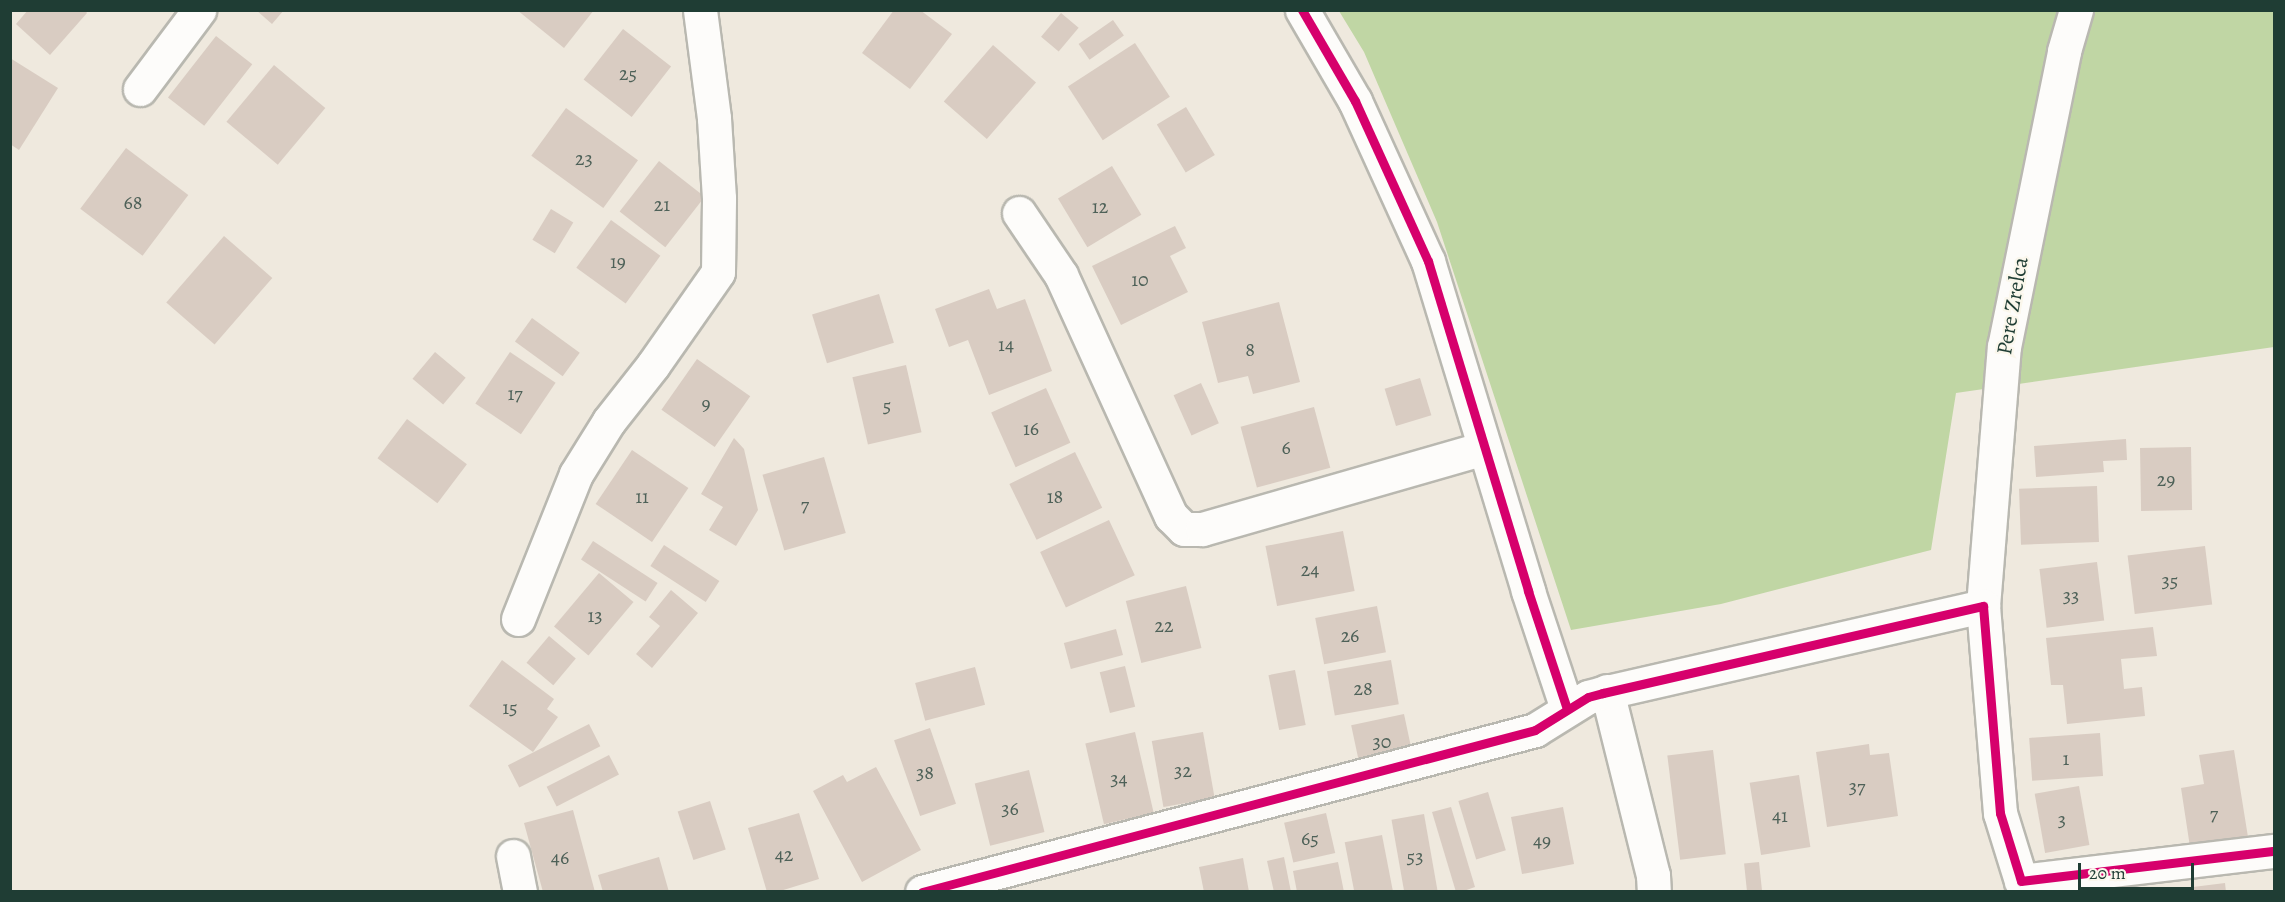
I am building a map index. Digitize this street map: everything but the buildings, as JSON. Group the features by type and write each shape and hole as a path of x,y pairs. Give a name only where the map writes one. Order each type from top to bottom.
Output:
{"street":[{"path":"140,89 199,10"},
{"path":"518,619 576,474 609,421 653,365 717,272 719,198 714,118 700,10"},
{"path":"1302,10 1355,101 1428,261 1484,448 1567,709"},
{"name":"Pere Zrelca","path":"2076,10 2064,51 2004,347 1983,606 2000,813 2021,881 2274,851"},
{"path":"1019,213 1061,275 1171,516 1184,529 1202,530 1484,448"},
{"path":"922,891 1535,730 1588,697 1983,606"},
{"path":"1607,692 1653,875 1654,891"},
{"path":"513,856 520,891"}],"green space":[{"path":"1339,11 2274,11 2274,347 1956,393 1931,550 1721,604 1571,630 1437,222 1364,52"}],"cycle path":[{"path":"1302,10 1355,101 1428,261 1528,591 1567,709"},
{"path":"922,892 1535,730 1588,697 1983,606 2000,813 2021,881 2274,851"}]}
